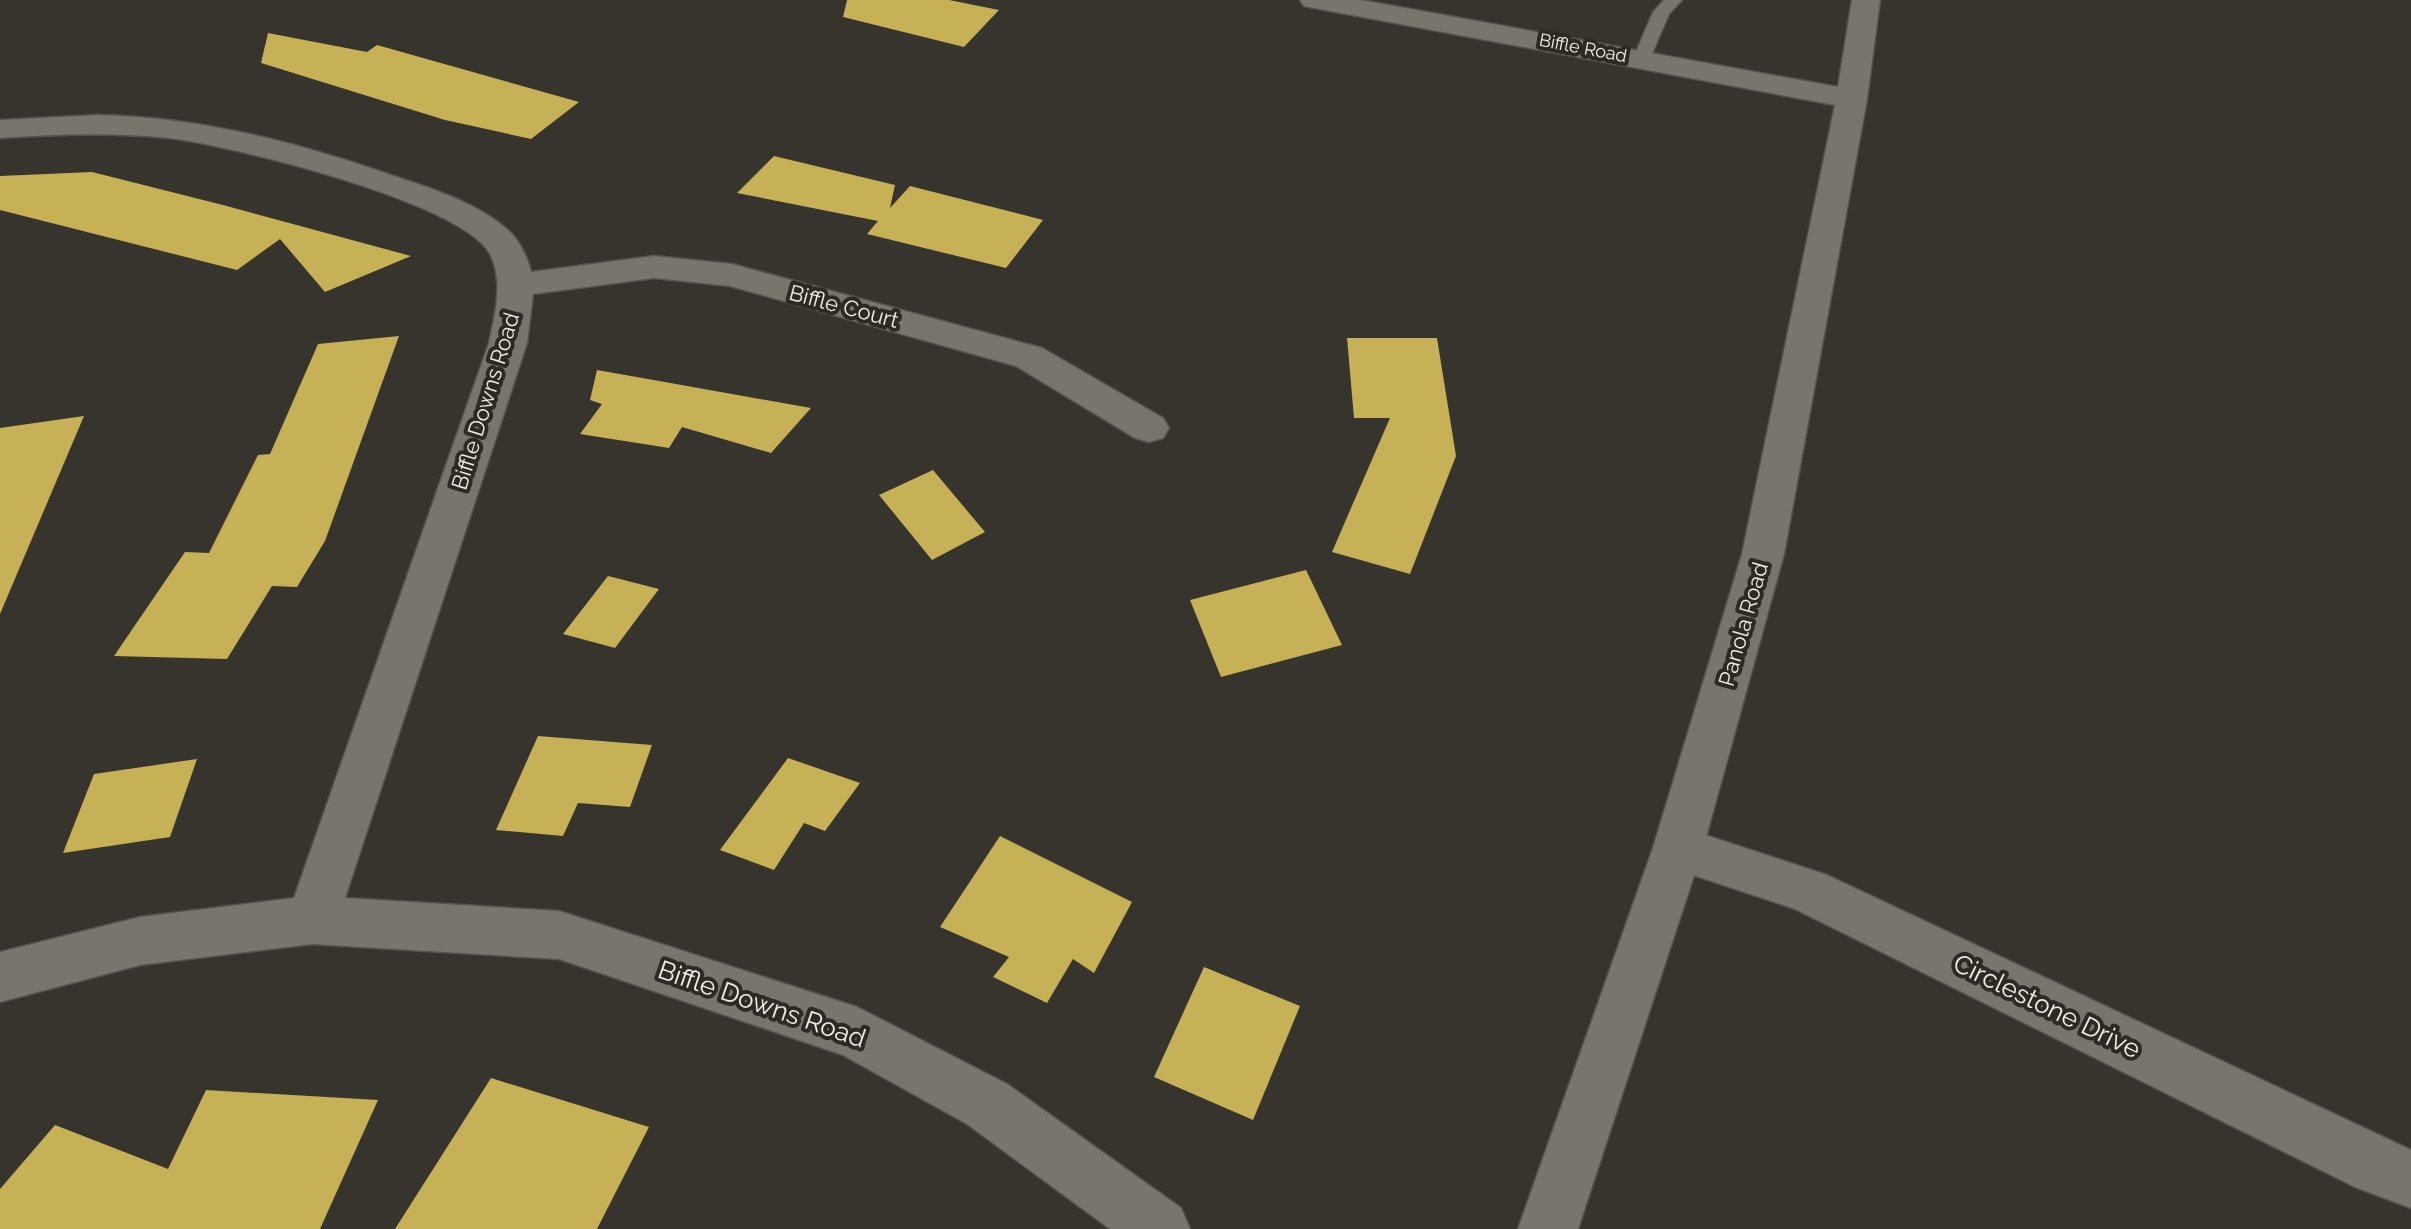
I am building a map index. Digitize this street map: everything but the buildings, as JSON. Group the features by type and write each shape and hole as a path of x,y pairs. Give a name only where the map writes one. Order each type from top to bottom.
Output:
{"street":[{"name":"Biffle Road","path":"1314,0 1852,99"},
{"name":"Panola Road","path":"1548,1229 1678,848 1763,554 1852,99 1866,0"},
{"name":"Biffle Downs Road","path":"0,129 55,124 195,132 337,167 456,209 501,243 519,285 508,343 312,920"},
{"name":"Biffle Court","path":"519,285 654,267 732,275 1029,357 1149,428"},
{"name":"Circlestone Drive","path":"1678,848 1809,891 2376,1166 2411,1179"},
{"name":"Biffle Downs Road","path":"0,977 140,941 312,920 559,935 857,1033 987,1104 1160,1229"}],"lane":[{"path":"1642,59 1661,12 1674,0"}]}
